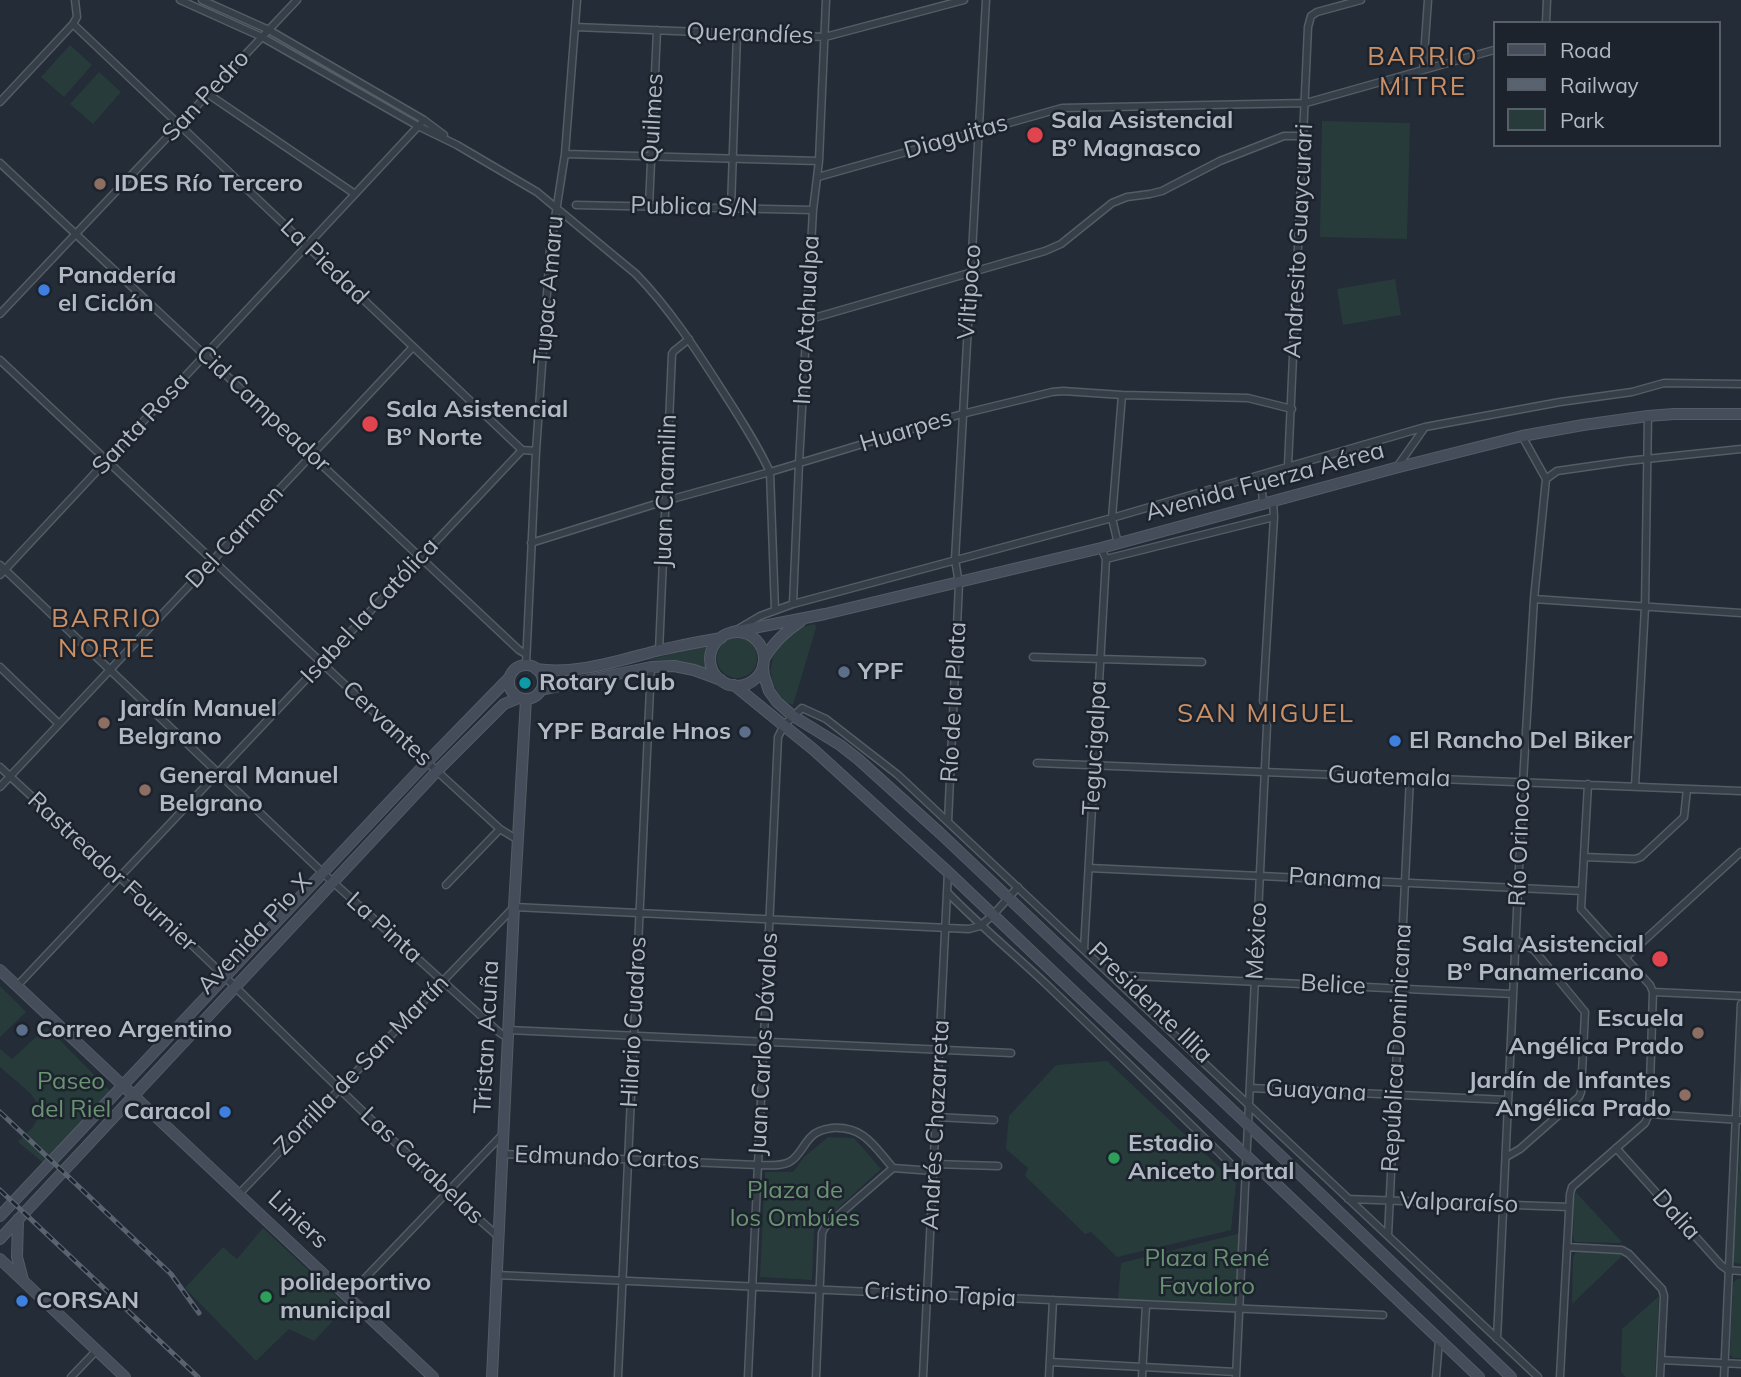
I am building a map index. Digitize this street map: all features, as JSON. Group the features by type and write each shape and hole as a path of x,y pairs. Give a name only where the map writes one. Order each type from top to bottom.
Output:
{"main road":[{"name":"Avenida Fuerza Aérea","path":"531,667 551,671 605,664 959,583 1118,544 1522,436 1648,416 1741,414"},
{"path":"541,690 542,678 531,667 515,669 509,678 512,692 523,698 535,696 541,690 651,667 674,666 694,670 734,685 742,685 755,678 773,644 783,633 804,619"},
{"path":"721,680 715,674 710,659 715,643 728,634 748,634 755,638 760,644 764,662"},
{"name":"Presidente Illia","path":"764,662 769,691 777,702 793,716 858,759 940,833 1511,1377"},
{"name":"Avenida Pio X","path":"2,1212 509,678"},
{"name":"Presidente Illia","path":"734,685 814,750 948,872 1479,1377"},
{"name":"Avenida Pio X","path":"0,1239 437,772 504,704 523,698"},
{"name":"Tristan Acuña","path":"492,1377 519,840 523,698"},
{"name":"Liniers","path":"0,970 433,1377"},
{"path":"18,1219 17,1257 23,1280"},
{"path":"0,1259 125,1377"}],"street":[{"path":"0,102 73,24 77,17 75,0"},
{"path":"180,0 262,37 537,192 650,288 689,339 761,451 770,472 775,610"},
{"path":"202,0 269,30 424,120 457,145"},
{"name":"San Pedro","path":"0,314 297,0"},
{"name":"Tupac Amaru","path":"531,667 526,654 536,451 550,250 565,154 577,0"},
{"name":"Inca Atahualpa","path":"793,604 826,0"},
{"name":"Querandíes","path":"575,27 825,37 964,0"},
{"name":"Viltipoco","path":"959,583 955,560 986,0"},
{"name":"Andresito Guaycurari","path":"1288,466 1308,27 1311,16 1317,12 1361,0"},
{"path":"1423,70 1428,0"},
{"path":"1546,21 1547,0"},
{"name":"La Piedad","path":"73,24 522,450"},
{"name":"Quilmes","path":"649,206 657,30"},
{"path":"731,208 737,34"},
{"name":"Diaguitas","path":"818,177 1062,108 1306,103 1492,51"},
{"path":"208,94 355,194"},
{"name":"Santa Rosa","path":"2,570 424,120"},
{"path":"807,320 1045,251 1061,244 1112,203 1128,197 1162,191 1220,161 1284,136 1304,136"},
{"path":"565,154 819,161"},
{"name":"Cid Campeador","path":"0,163 526,654"},
{"name":"Publica S/N","path":"576,205 813,210"},
{"name":"Juan Chamilin","path":"659,650 672,354 689,339"},
{"name":"Del Carmen","path":"0,788 413,347"},
{"name":"Cervantes","path":"0,360 437,772 500,829 519,840"},
{"path":"728,634 760,616 793,604 1112,518 1425,428 1547,404 1632,392 1664,383 1741,384"},
{"name":"Huarpes","path":"531,543 962,414 1063,391 1248,398 1292,409"},
{"path":"1118,544 1112,518 1122,395"},
{"path":"1634,786 1645,607 1648,416"},
{"path":"1395,468 1425,428"},
{"path":"1522,436 1546,479 1557,471 1741,449"},
{"path":"522,450 536,451"},
{"name":"Isabel la Católica","path":"17,986 522,450"},
{"path":"1261,476 1274,517 1263,701"},
{"name":"Río Orinoco","path":"1497,1339 1523,782 1534,599 1546,479"},
{"path":"1106,559 1274,517"},
{"name":"Tegucigalpa","path":"1084,949 1106,559 1101,548"},
{"name":"La Pinta","path":"2,570 323,873 500,1033 508,1034"},
{"name":"Río de la Plata","path":"948,822 959,583"},
{"path":"1534,599 1741,613"},
{"path":"1033,657 1202,662"},
{"path":"0,667 59,724"},
{"name":"Hilario Cuadros","path":"618,1377 651,667"},
{"path":"784,725 802,708 827,719 898,775 1538,1377"},
{"name":"Juan Carlos Dávalos","path":"748,1377 778,737 784,725"},
{"name":"México","path":"1236,1375 1267,725"},
{"name":"Guatemala","path":"1037,763 1741,791"},
{"name":"Rastreador Fournier","path":"0,766 225,977"},
{"name":"República Dominicana","path":"1388,1236 1410,777"},
{"path":"1560,1377 1570,1194 1573,1187 1645,1123 1649,1114 1653,992 1626,957 1581,909 1588,785"},
{"path":"1584,857 1642,857 1684,817 1687,789"},
{"path":"446,885 500,829"},
{"path":"1626,957 1741,852"},
{"name":"Panama","path":"1088,868 1582,891"},
{"name":"Andrés Chazarreta","path":"923,1377 948,872"},
{"path":"514,906 969,929 981,926 1018,887"},
{"path":"948,893 1118,1053 1245,1178"},
{"name":"Zorrilla de San Martín","path":"239,1194 514,906"},
{"path":"1506,1157 1520,1149 1578,1097 1582,1078 1585,1012 1534,950 1516,940"},
{"name":"Belice","path":"1111,975 1513,994"},
{"name":"Las Carabelas","path":"225,977 339,1089 499,1237"},
{"path":"1653,992 1741,996"},
{"path":"1724,1377 1738,1120 1741,1003"},
{"path":"508,1034 634,1036 1011,1053"},
{"path":"1118,1053 1128,1044"},
{"name":"Guayana","path":"1250,1088 1508,1100"},
{"path":"1649,1114 1738,1120"},
{"path":"936,1117 994,1120"},
{"name":"Edmundo Cartos","path":"502,1154 783,1164 791,1161 814,1134 826,1129 843,1128 865,1136 893,1168"},
{"path":"348,1296 503,1134"},
{"name":"Dalia","path":"1616,1148 1728,1270"},
{"path":"816,1377 822,1233 825,1227 893,1168 998,1166"},
{"name":"Valparaíso","path":"1348,1199 1569,1207"},
{"path":"1567,1247 1622,1250 1662,1289 1664,1296 1660,1377"},
{"path":"1728,1270 1741,1271"},
{"name":"Cristino Tapia","path":"496,1275 1384,1315"},
{"path":"1049,1377 1053,1300"},
{"path":"1142,1377 1146,1305"},
{"path":"1436,1377 1439,1338"},
{"path":"71,1377 97,1350"},
{"path":"1661,1360 1741,1364"},
{"path":"1050,1362 1236,1375"}],"green space":[{"path":"70,45 92,65 64,97 41,77"},
{"path":"99,72 121,92 93,124 70,104"},
{"path":"1322,121 1410,123 1407,239 1320,237"},
{"path":"1395,279 1401,315 1343,325 1337,289"},
{"path":"815,624 793,705 780,696 772,680 773,658 785,639 804,627"},
{"path":"737,638 745,639 751,644 756,650 756,666 751,672 745,677 737,678 729,677 723,672 718,666 717,658 718,650 723,644 729,639"},
{"path":"707,646 704,653 705,668 677,661 646,660"},
{"path":"523,675 529,675 534,683 532,689 523,691 518,686 518,680"},
{"name":"Paseo del Riel","path":"0,986 26,1012 0,1037"},
{"name":"Paseo del Riel","path":"47,1027 114,1095 47,1166 18,1142 32,1128 43,1110 30,1093 0,1067 0,1049 12,1059"},
{"name":"Estadio Aniceto Hortal","path":"1107,1061 1236,1183 1231,1230 1117,1257 1091,1232 1085,1234 1025,1176 1028,1168 1006,1149 1009,1116 1056,1065"},
{"path":"1741,1129 1741,1264 1733,1261"},
{"name":"Plaza de los Ombúes","path":"828,1137 854,1138 881,1169 814,1230 812,1280 760,1277 765,1172 793,1172 804,1157"},
{"path":"1576,1192 1622,1242 1575,1242"},
{"name":"polideportivo municipal","path":"263,1228 347,1306 314,1341 289,1329 256,1361 185,1288 223,1247 237,1259"},
{"name":"Plaza René Favaloro","path":"1241,1234 1237,1306 1118,1299 1121,1263"},
{"path":"1578,1251 1618,1252 1622,1256 1572,1304 1573,1258"},
{"path":"1741,1279 1741,1358 1733,1358 1730,1354 1733,1283"},
{"path":"1659,1296 1655,1377 1626,1377 1621,1372 1622,1329"}],"railway":[{"path":"0,1112 171,1274 199,1313"},
{"path":"0,1190 198,1377"}],"place":[{"name":"Sala Asistencial Bº Magnasco","path":"1035,135"},
{"name":"IDES Río Tercero","path":"100,184"},
{"name":"Panadería el Ciclón","path":"44,290"},
{"name":"Sala Asistencial Bº Norte","path":"370,424"},
{"name":"YPF","path":"844,672"},
{"name":"Rotary Club","path":"525,683"},
{"name":"Jardín Manuel Belgrano","path":"104,723"},
{"name":"YPF Barale Hnos","path":"745,732"},
{"name":"El Rancho Del Biker","path":"1395,741"},
{"name":"General Manuel Belgrano","path":"145,790"},
{"name":"Sala Asistencial Bº Panamericano","path":"1660,959"},
{"name":"Correo Argentino","path":"22,1030"},
{"name":"Escuela Angélica Prado","path":"1698,1033"},
{"name":"Jardín de Infantes Angélica Prado","path":"1685,1095"},
{"name":"Caracol","path":"225,1112"},
{"name":"Estadio Aniceto Hortal","path":"1114,1158"},
{"name":"polideportivo municipal","path":"266,1297"},
{"name":"CORSAN","path":"22,1301"}],"district":[{"name":"BARRIO MITRE","path":"1423,72"},
{"name":"BARRIO NORTE","path":"107,634"},
{"name":"SAN MIGUEL","path":"1266,714"}]}
